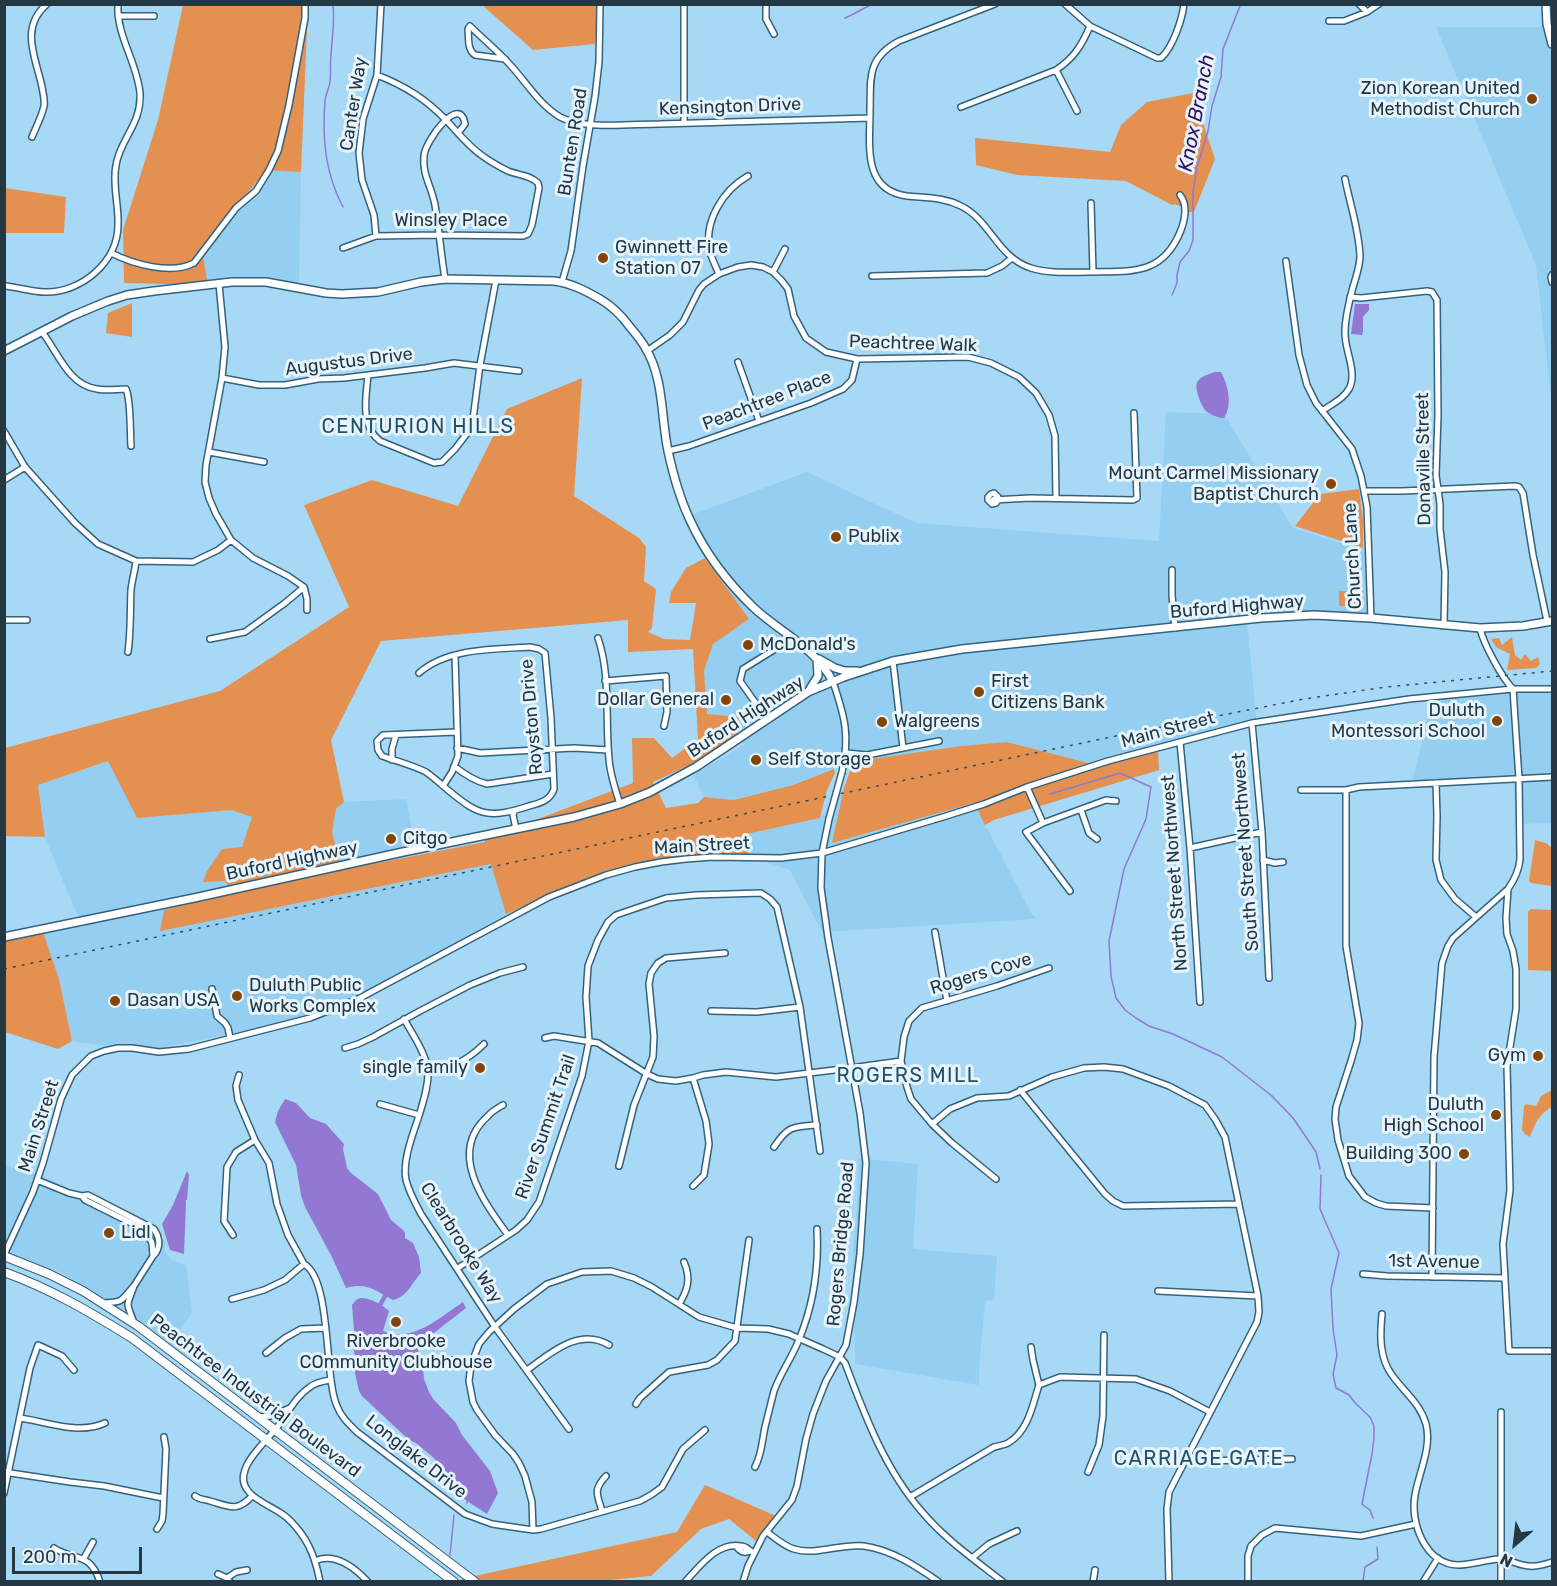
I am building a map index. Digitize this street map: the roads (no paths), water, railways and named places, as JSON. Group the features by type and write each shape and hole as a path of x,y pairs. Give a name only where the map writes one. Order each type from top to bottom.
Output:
{"highway":[{"name":"Peachtree Industrial Boulevard","path":"4,1255 83,1291 134,1323 475,1581"},
{"name":"Peachtree Industrial Boulevard","path":"4,1272 78,1305 132,1338 454,1581"}],"main road":[{"path":"1545,4 1552,44"},
{"path":"4,356 72,315 108,301 154,291 266,282 342,294 378,292 444,279 562,282 586,291 607,303 626,322 647,351 657,378 668,451 682,501 704,546 723,574 754,608 817,658 833,682"},
{"path":"4,351 42,332"},
{"name":"Buford Highway","path":"4,936 574,817 620,804 650,792 687,772 808,692 893,661 962,649 1261,618 1314,615 1479,628 1523,626 1550,621"},
{"path":"817,658 845,671 863,671"},
{"path":"808,692 818,676 817,658"}],"street":[{"path":"32,137 44,105 30,38 37,16 47,4"},
{"path":"4,286 53,292 78,286 106,261 111,253 118,226 114,180 116,161 139,112 140,94 136,72 118,20 118,4"},
{"path":"111,253 128,261 151,266 187,267 194,263 236,208 256,190 278,152 305,18 305,4"},
{"name":"Canter Way","path":"376,237 374,215 362,180 359,153 363,119 377,75 381,4"},
{"name":"Bunten Road","path":"562,282 571,251 596,97 600,4"},
{"path":"684,4 684,123"},
{"path":"766,4 766,19 774,34"},
{"path":"995,4 887,48 878,58 871,75 870,163 879,183 892,192 939,198 962,206 973,214 1004,252 1030,268 1049,272 1132,272 1147,268 1164,257 1175,243 1185,212 1180,195"},
{"path":"1065,4 1090,26 1157,58 1165,54 1178,28 1184,4"},
{"path":"1359,4 1367,12"},
{"path":"1329,21 1344,21 1367,12 1379,4"},
{"path":"118,16 154,16"},
{"path":"961,107 1056,70 1081,47 1090,26"},
{"name":"Kensington Drive","path":"505,59 476,55 472,52 468,29 470,27 505,59 534,95 550,110 574,123 591,125 870,118"},
{"path":"1056,70 1077,111"},
{"name":"Winsley Place","path":"343,248 376,237 523,236 528,234 532,225 539,188 534,179 508,171 487,159 473,149 419,96 398,83 377,75"},
{"path":"444,279 435,204 425,178 424,155 433,133 449,116 455,114 461,116 465,124 458,134"},
{"path":"719,274 710,252 710,221 717,208 738,182 748,176"},
{"path":"1322,411 1344,395 1350,386 1351,378 1345,336 1347,312 1360,257 1345,179"},
{"path":"1091,203 1093,272"},
{"path":"647,351 670,335 683,322 704,284 719,274 738,267 751,265 773,272 785,249"},
{"path":"873,276 987,273 1012,258"},
{"name":"Church Lane","path":"1286,261 1303,373 1311,394 1356,458 1365,491 1371,618"},
{"name":"Peachtree Walk","path":"773,272 788,289 794,316 806,338 826,352 857,358 968,357 991,363 1019,378 1036,393 1049,415 1055,436 1056,498"},
{"path":"1552,275 1552,282"},
{"path":"368,375 365,405 369,428 375,437 434,463 442,462 472,427 480,365 496,280"},
{"path":"219,284 225,347 222,378 206,465 205,482 209,498 231,540 254,558 304,587 307,610"},
{"name":"Donaville Street","path":"1350,297 1361,298 1427,291 1432,292 1437,300 1436,457 1445,572 1444,626"},
{"path":"42,332 52,344 67,371 76,379 97,389 126,389 129,402 131,446"},
{"name":"Peachtree Place","path":"668,451 689,446 811,403 843,389 852,380 857,358"},
{"path":"738,362 759,421"},
{"name":"Augustus Drive","path":"222,378 259,385 277,385 454,363 519,371"},
{"path":"993,500 1056,498 1133,500 1137,498 1134,413"},
{"path":"4,431 25,468 75,523 98,544 136,561 193,562 218,550 231,540"},
{"path":"208,452 264,462"},
{"path":"4,480 25,468"},
{"path":"1365,491 1519,487 1523,493 1533,555 1550,621"},
{"path":"128,652 131,635 131,586 136,561"},
{"path":"1172,570 1175,628"},
{"path":"210,639 245,632 304,587"},
{"path":"4,620 27,620"},
{"path":"1432,1277 1434,1057 1442,963 1448,946 1454,938 1508,889 1519,869 1520,859 1519,779 1513,688 1485,645 1479,628"},
{"path":"598,638 605,681 608,750 613,783 620,804"},
{"path":"766,719 740,681 743,669 794,638"},
{"name":"Royston Drive","path":"392,759 426,772 476,811 493,814 514,811 544,801 549,798 554,789 545,653 543,651 530,647 467,651 425,667 419,673"},
{"path":"443,786 458,756 455,655"},
{"path":"893,661 903,748"},
{"path":"605,681 666,676 667,712 664,726"},
{"name":"Rogers Bridge Road","path":"743,1581 752,1552 792,1500 813,1414 848,1335 854,1302 866,1183 860,1113 820,888 822,853 846,753 846,724 833,682"},
{"name":"Main Street","path":"4,1255 37,1180 61,1100 72,1075 92,1056 104,1051 118,1048 159,1052 176,1051 310,1018 358,999 549,897 606,875 661,862 686,859 781,858 822,853 984,804 1027,787 1108,761 1252,723 1409,699 1513,688 1552,688"},
{"name":"South Street Northwest","path":"1252,723 1262,832 1269,978"},
{"path":"396,735 392,759 380,753 377,741 383,735 457,732"},
{"path":"846,753 867,755 939,741"},
{"name":"North Street Northwest","path":"1180,742 1190,848 1200,1002"},
{"path":"457,748 480,753 574,748 608,750"},
{"path":"454,766 465,775 487,784 553,774"},
{"path":"1301,790 1552,777"},
{"path":"1436,783 1436,860 1441,880 1455,899 1476,917"},
{"path":"1027,787 1044,823"},
{"path":"1346,789 1346,946 1359,1023 1351,1062 1339,1092 1336,1107 1338,1140 1349,1176 1365,1197 1386,1206 1433,1209"},
{"path":"1070,891 1026,832 1106,800 1116,801"},
{"path":"1081,810 1089,832 1097,839"},
{"path":"514,811 516,829"},
{"path":"1190,848 1262,832"},
{"path":"1263,860 1283,862"},
{"path":"1508,889 1507,934 1516,969 1516,1009 1507,1066 1510,1190 1504,1236 1504,1278 1509,1351 1552,1351"},
{"name":"River Summit Trail","path":"458,1268 508,1236 527,1220 539,1202 582,1076 588,1041 586,997 588,966 608,922 616,915 666,898 761,893 770,898 777,907 800,1007 820,1151"},
{"path":"935,932 947,1001"},
{"path":"619,1166 634,1106 653,1057 654,1036 650,984 653,968 666,958 725,953"},
{"path":"345,1048 358,1044 470,985 490,976 523,967"},
{"name":"Rogers Cove","path":"996,1179 952,1143 911,1099 902,1061 904,1037 909,1021 922,1008 1049,968"},
{"path":"212,989 217,1016 228,1028 230,1038"},
{"path":"711,1011 757,1012 800,1007"},
{"name":"Clearbrooke Way","path":"404,1020 424,1057 428,1071 423,1104 406,1160 406,1177 411,1194 495,1327 569,1429"},
{"path":"545,1038 554,1036 598,1043 646,1074 658,1079 676,1081 726,1072 776,1077 902,1061"},
{"path":"428,1071 456,1064 484,1044"},
{"path":"932,1124 950,1109 977,1098 1009,1096 1052,1077 1084,1068 1104,1067 1123,1069 1189,1095 1205,1105 1225,1137 1259,1312 1257,1322 1169,1492 1167,1509 1169,1581"},
{"name":"Longlake Drive","path":"239,1075 236,1086 238,1100 255,1140 269,1163 277,1204 288,1235 304,1264 309,1267 315,1277 326,1328 336,1405 343,1418 357,1432 465,1514 492,1524 533,1530 640,1501 658,1491 683,1449 705,1430"},
{"path":"693,1078 706,1120 709,1144 704,1175 693,1186"},
{"path":"1020,1090 1113,1201 1123,1206 1239,1204"},
{"path":"380,1104 419,1115"},
{"path":"503,1105 487,1116 474,1133 469,1159 470,1169 478,1188 508,1236"},
{"path":"774,1148 784,1132 794,1127 816,1125"},
{"path":"232,1235 224,1221 227,1167 236,1152 255,1140"},
{"path":"37,1180 82,1196 85,1200 145,1230 152,1243 153,1256 125,1298 120,1302 102,1303"},
{"path":"755,1467 760,1458 765,1426 778,1380 800,1338 812,1298 818,1243 817,1229"},
{"path":"636,1404 669,1372 708,1365 717,1360 735,1341 749,1240"},
{"path":"679,1304 688,1283 688,1273 684,1262"},
{"path":"232,1299 264,1290 285,1280 304,1264"},
{"path":"533,1530 532,1502 525,1476 513,1454 495,1435 473,1402 469,1381 471,1365 480,1344 495,1327 547,1284 582,1272 611,1271 634,1278 652,1287 699,1317 737,1328 768,1329 800,1338 840,1357 845,1363 875,1440 896,1478 923,1513 946,1537 1003,1581"},
{"name":"1st Avenue","path":"1363,1275 1504,1278"},
{"path":"134,1286 127,1303 134,1323"},
{"path":"1158,1291 1257,1296"},
{"path":"1382,1314 1380,1334 1385,1363 1391,1375 1415,1402 1427,1431 1427,1449 1415,1497 1416,1524 1426,1547 1438,1558 1450,1564 1461,1565 1500,1559 1530,1566 1552,1562"},
{"path":"266,1353 301,1329 326,1328"},
{"path":"1088,1472 1099,1445 1103,1416 1104,1335"},
{"path":"527,1370 571,1341 588,1338 602,1341 609,1346"},
{"path":"4,1493 24,1395 38,1345 62,1356 74,1370"},
{"path":"910,1497 994,1447 1008,1443 1022,1431 1039,1385 1031,1347"},
{"path":"452,1359 471,1365"},
{"path":"1039,1385 1060,1377 1136,1379 1170,1390 1210,1412"},
{"path":"320,1581 312,1552 304,1538 289,1520 252,1496 247,1490 243,1473 300,1395 317,1383 331,1380"},
{"path":"259,1417 271,1416 292,1407"},
{"path":"1501,1412 1501,1581"},
{"path":"20,1418 76,1428 96,1427 105,1423"},
{"path":"157,1529 162,1521 166,1449 164,1437"},
{"path":"1188,1455 1200,1461 1292,1459"},
{"path":"7,1472 104,1486 163,1498"},
{"path":"602,1511 597,1489 598,1484 606,1476"},
{"path":"195,1496 224,1506 235,1507 252,1496"},
{"path":"1248,1581 1248,1556 1251,1546 1262,1535 1275,1528 1361,1536 1416,1524"},
{"path":"972,1558 989,1544 1017,1531"},
{"path":"767,1532 784,1544 801,1550 848,1546 882,1550 899,1557 935,1580"},
{"path":"84,1558 93,1542"},
{"path":"685,1581 715,1551 736,1546 747,1553 752,1552"},
{"path":"54,1548 62,1553 84,1558 96,1572 100,1581"},
{"path":"315,1561 322,1557 336,1558 368,1581"},
{"path":"1423,1581 1438,1558"},
{"path":"218,1574 229,1580 236,1572 247,1570"},
{"path":"1093,1581 1095,1570"}],"waterway":[{"path":"333,4 330,84 325,100 324,128 326,155 332,181 343,207"},
{"path":"845,18 873,4"},
{"name":"Knox Branch","path":"1172,295 1177,283 1180,262 1189,251 1193,240 1193,191 1197,167 1221,77 1223,49 1240,6"},
{"path":"1050,794 1120,773 1151,787 1146,819 1124,869 1109,941 1111,976 1116,998 1125,1010 1149,1026 1173,1034 1222,1057 1272,1096 1293,1118 1316,1152 1320,1169"},
{"path":"1321,1175 1320,1209 1339,1253 1331,1289 1337,1355 1333,1374 1336,1388 1349,1395 1370,1417 1374,1426 1372,1454 1362,1504 1370,1510 1373,1518"},
{"path":"380,1305 385,1296"},
{"path":"450,1555 454,1515"},
{"path":"1363,1582 1365,1567 1378,1559 1377,1547"}],"railway":[{"path":"4,969 1111,737 1304,699 1386,687 1552,671"}],"place":[{"name":"Zion Korean United Methodist Church","path":"1532,99"},
{"name":"Gwinnett Fire Station 07","path":"603,258"},
{"name":"Mount Carmel Missionary Baptist Church","path":"1331,484"},
{"name":"Publix","path":"836,537"},
{"name":"McDonald's","path":"748,645"},
{"name":"First Citizens Bank","path":"979,692"},
{"name":"Dollar General","path":"726,700"},
{"name":"Duluth Montessori School","path":"1497,721"},
{"name":"Walgreens","path":"882,722"},
{"name":"Self Storage","path":"756,760"},
{"name":"Citgo","path":"391,839"},
{"name":"Duluth Public Works Complex","path":"237,996"},
{"name":"Dasan USA","path":"115,1001"},
{"name":"Gym","path":"1538,1056"},
{"name":"single family","path":"480,1068"},
{"name":"Duluth High School","path":"1496,1115"},
{"name":"Building 300","path":"1464,1154"},
{"name":"Lidl","path":"109,1233"},
{"name":"Riverbrooke COmmunity Clubhouse","path":"396,1322"}],"district":[{"name":"CENTURION HILLS","path":"418,427"},
{"name":"ROGERS MILL","path":"908,1076"},
{"name":"CARRIAGE GATE","path":"1199,1459"}]}
